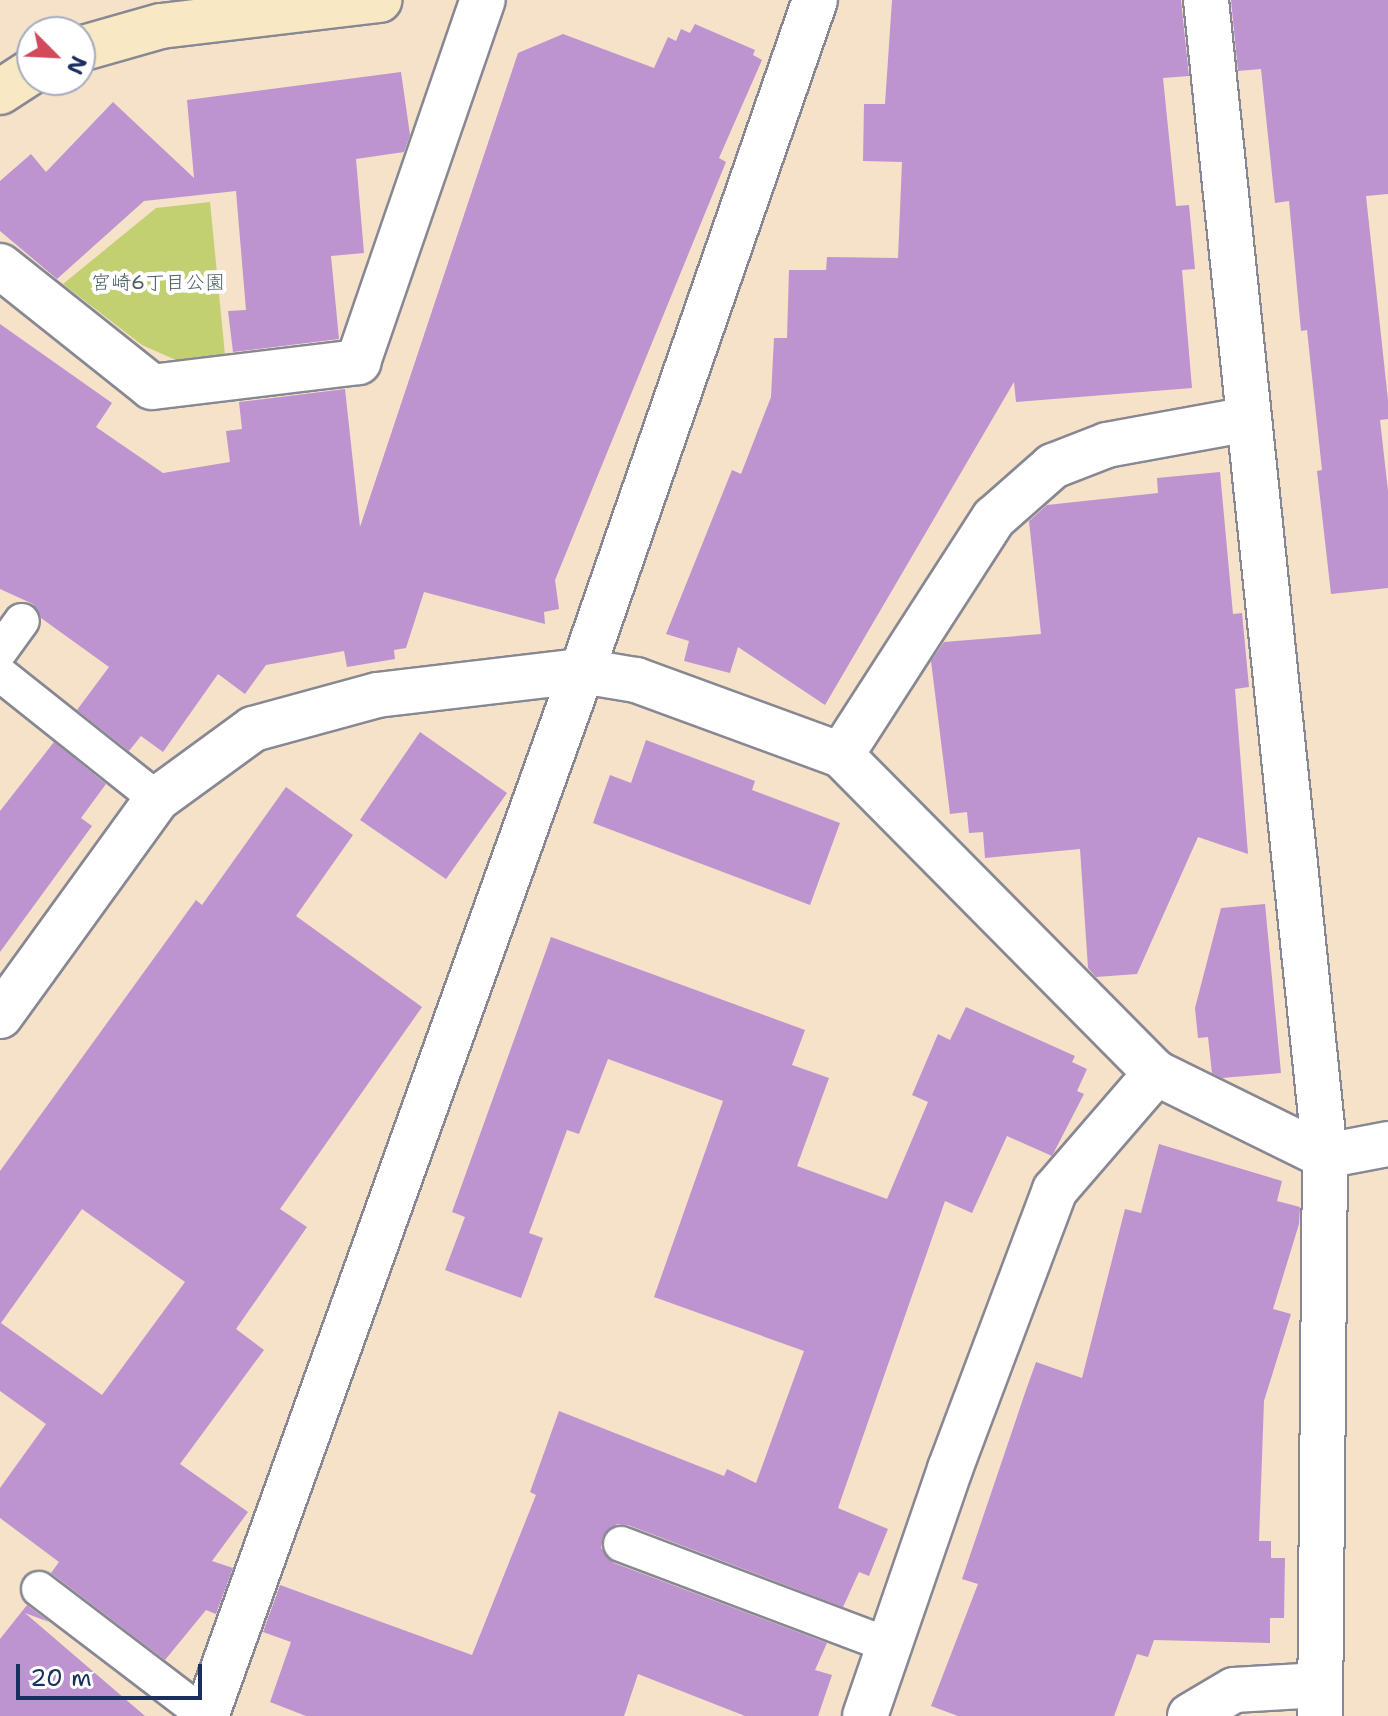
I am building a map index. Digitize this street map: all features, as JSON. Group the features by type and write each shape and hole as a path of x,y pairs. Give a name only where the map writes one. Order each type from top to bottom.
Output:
{"street":[{"path":"96,44 161,26 379,0"},
{"path":"0,266 152,387 358,362 483,0"},
{"path":"206,1716 582,671 815,0"},
{"path":"1190,1716 1234,1690 1320,1700 1325,1156 1206,0"},
{"path":"841,755 994,518 1053,466 1107,445 1249,419"},
{"path":"0,1016 157,799 253,729 377,695 582,671 636,680 841,755 1156,1073 1325,1156 1388,1144"},
{"path":"865,1716 950,1469 1055,1190 1156,1073"}],"lane":[{"path":"0,651 22,621"},
{"path":"0,674 157,799"},
{"path":"621,1544 891,1646"},
{"path":"39,1589 206,1716"}],"green space":[{"name":"宮崎6丁目公園","path":"210,202 225,355 178,361 142,345 63,284 156,208"}],"building":[{"path":"892,0 1181,0 1189,76 1163,78 1176,206 1189,205 1195,269 1182,270 1192,388 1016,402 1014,382 825,705 738,647 730,673 684,661 689,641 666,634 732,470 741,474 771,397 774,338 787,338 789,270 826,270 827,257 898,258 902,162 863,161 864,104 885,104"},
{"path":"1231,0 1388,0 1388,194 1366,196 1388,400 1388,419 1380,420 1388,491 1388,588 1331,594 1317,471 1322,470 1307,330 1301,331 1289,201 1275,203 1261,69 1238,71"},
{"path":"695,24 755,50 753,55 762,60 719,158 726,162 555,580 559,609 544,612 545,624 424,592 406,648 394,650 395,659 347,667 344,651 266,665 245,694 218,674 163,752 141,736 129,751 77,710 109,667 41,618 33,604 0,589 0,324 112,403 96,427 163,473 230,462 226,431 242,429 239,402 345,389 360,527 518,53 563,34 654,68 668,37 676,41 681,29 690,33"},
{"path":"401,72 410,135 404,152 356,159 364,253 331,256 339,339 233,352 228,311 246,310 236,191 144,201 57,279 0,231 0,181 31,154 46,172 113,102 194,178 187,100"},
{"path":"1220,472 1233,614 1242,613 1249,687 1235,689 1248,854 1198,837 1137,974 1096,977 1088,968 1080,849 985,858 983,832 969,833 967,812 950,814 931,661 944,642 1041,634 1029,521 1047,505 1158,493 1157,478"},
{"path":"420,732 507,793 446,879 360,820"},
{"path":"646,740 755,781 752,790 840,823 810,905 593,823 610,775 631,783"},
{"path":"54,742 106,784 81,818 92,826 0,952 0,811"},
{"path":"286,787 353,835 296,916 422,1007 280,1209 307,1227 236,1329 264,1350 180,1464 248,1512 212,1561 233,1568 216,1614 206,1610 165,1660 51,1573 59,1562 0,1518 0,1488 46,1424 0,1391 0,1171 196,900 202,905","holes":["82,1209 185,1282 102,1395 1,1323"]},
{"path":"1265,904 1281,1073 1222,1078 1212,1073 1208,1037 1198,1038 1195,1008 1221,908"},
{"path":"551,937 805,1030 792,1065 829,1078 797,1166 887,1199 928,1102 912,1095 938,1034 950,1040 966,1007 1075,1056 1072,1062 1087,1069 1077,1091 1084,1094 1052,1156 1007,1136 972,1213 945,1201 838,1508 888,1529 869,1576 859,1572 843,1607 628,1525 617,1524 603,1536 601,1548 614,1563 827,1643 815,1670 832,1675 818,1716 745,1716 638,1674 624,1716 306,1716 270,1702 291,1642 263,1632 280,1585 472,1655 536,1495 530,1492 559,1411 724,1476 727,1469 756,1483 804,1351 654,1297 723,1101 608,1059 579,1134 567,1130 529,1233 543,1238 521,1298 445,1270 465,1217 452,1212"},
{"path":"1159,1144 1282,1181 1277,1201 1300,1207 1299,1224 1273,1309 1291,1314 1264,1401 1259,1541 1271,1541 1271,1558 1285,1558 1284,1618 1270,1618 1270,1643 1154,1640 1148,1657 1137,1654 1114,1716 958,1716 931,1706 978,1584 962,1579 1036,1362 1082,1378 1125,1209 1141,1213"},
{"path":"27,1605 49,1622 25,1613 145,1716 0,1716 0,1639"}]}
